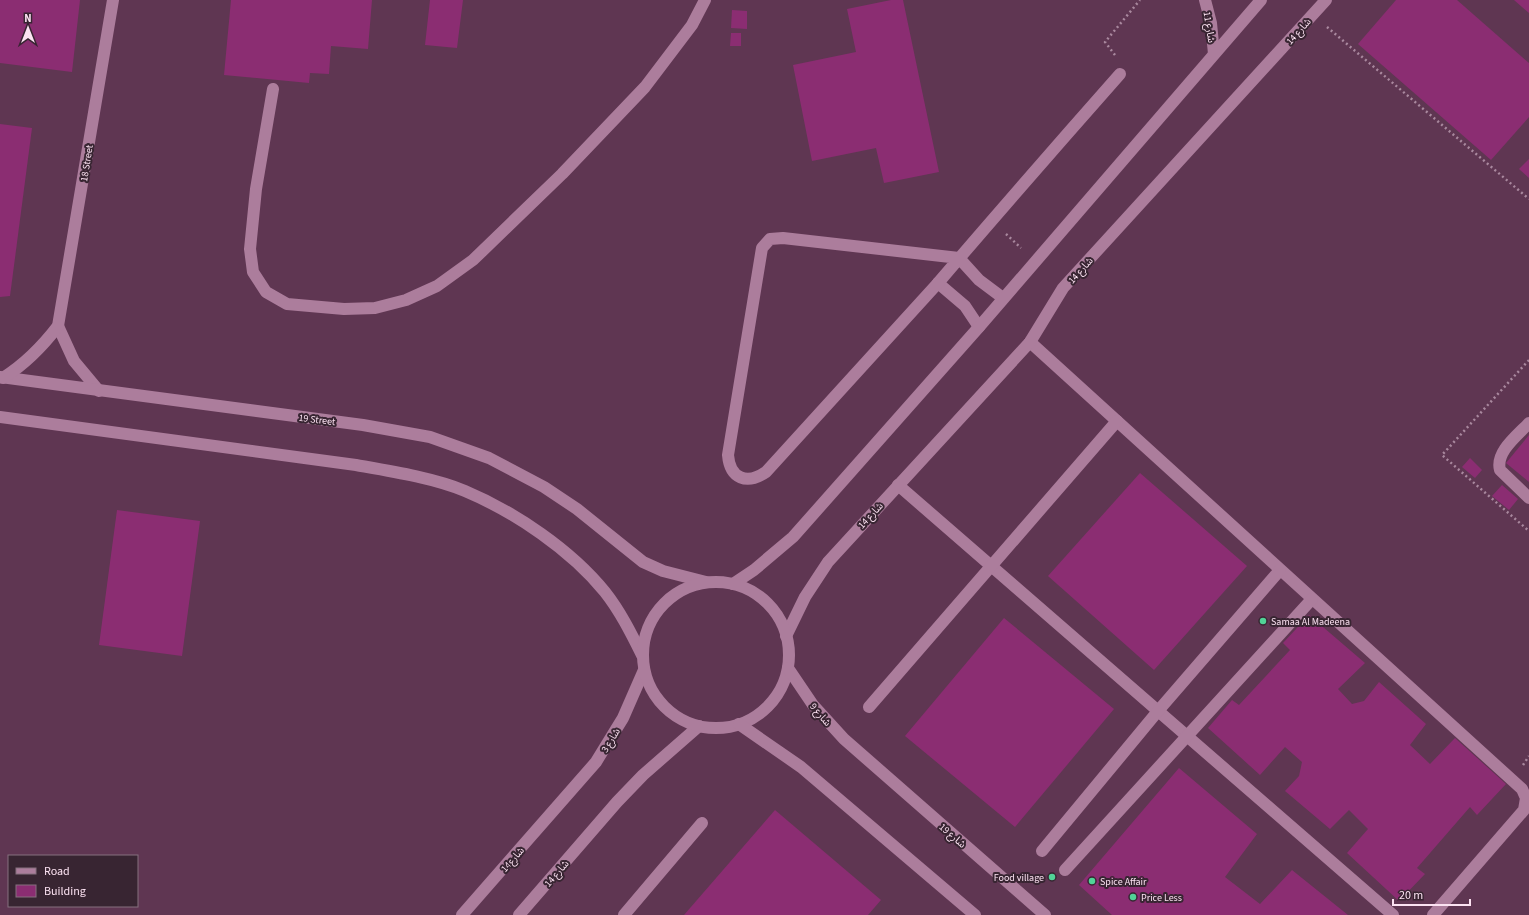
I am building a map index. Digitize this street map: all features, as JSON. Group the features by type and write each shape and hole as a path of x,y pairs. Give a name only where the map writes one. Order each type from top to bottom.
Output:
{"street":[{"name":"18 Street","path":"58,326 113,0"},
{"path":"273,89 256,189 250,249 253,272 266,292 287,304 344,309 375,308 406,300 437,286 473,260 562,174 645,87 692,25 705,0"},
{"name":"شارع 11","path":"1205,0 1211,22 1214,54"},
{"path":"706,582 689,587 674,595 660,607 650,621 644,638 642,655 644,670 651,689 663,706 680,718 699,726 719,728 739,724 756,715 771,702 782,686 788,668 788,646 781,621 772,608 761,597 733,584 774,554 810,518 979,327 1034,261 1261,0"},
{"name":"شارع 14","path":"786,636 795,616 816,579 842,546 1030,342 1063,288 1326,0"},
{"path":"1003,298 979,280 959,258 783,238 770,239 762,248 728,455 729,466 736,475 746,479 757,478 766,472 938,282 959,258 992,220 1120,74"},
{"path":"938,282 961,302 979,327"},
{"path":"1,377 18,368 33,356 58,326 74,361 99,391"},
{"path":"1030,342 1522,789 1526,798 1524,810 1433,915"},
{"name":"19 Street","path":"1,377 364,425 430,437 489,458 544,487 577,509 643,562 684,578 706,582 733,584"},
{"path":"0,416 356,465 412,476 465,491 509,514 550,541 580,565 605,592 626,622 642,655"},
{"path":"869,707 1117,421"},
{"path":"1529,423 1501,454 1498,464 1500,470 1529,498"},
{"path":"898,485 1393,915"},
{"path":"1042,851 1158,711 1280,570"},
{"path":"1065,870 1312,599"},
{"name":"شارع 9","path":"788,668 813,705 828,723 861,754"},
{"name":"شارع 3","path":"562,802 596,762 610,741 634,694 644,670"},
{"path":"739,724 801,767 975,915"},
{"name":"شارع 14","path":"519,915 592,830 643,775 699,726"},
{"name":"شارع 19","path":"861,754 1046,915"},
{"name":"شارع14","path":"462,915 562,802"},
{"path":"624,915 702,823"}],"path":[{"path":"1120,74 1126,68 1104,42 1140,0"},
{"path":"1313,15 1529,199"},
{"path":"992,220 1034,261"}],"building":[{"path":"0,0 80,0 72,72 0,63"},
{"path":"231,0 372,0 368,49 331,46 329,74 310,73 309,83 224,75"},
{"path":"430,0 463,0 457,48 425,45"},
{"path":"891,0 903,0 939,172 884,183 876,148 812,161 793,65 856,52 847,9"},
{"path":"1396,0 1457,0 1529,63 1529,117 1491,160 1358,44"},
{"path":"1514,0 1529,0 1529,13"},
{"path":"732,10 747,11 747,29 731,28"},
{"path":"731,33 741,33 741,46 730,46"},
{"path":"0,124 32,128 10,296 0,297"},
{"path":"1529,159 1529,178 1519,169"},
{"path":"1529,435 1529,482 1506,463"},
{"path":"1470,458 1482,470 1475,478 1462,467"},
{"path":"1140,473 1247,566 1154,670 1048,576"},
{"path":"1502,485 1518,499 1509,510 1492,496"},
{"path":"117,510 200,521 182,656 99,645"},
{"path":"1309,615 1365,663 1338,689 1352,704 1364,701 1379,682 1426,724 1410,745 1430,764 1455,738 1506,784 1477,815 1470,807 1417,868 1425,874 1399,901 1347,853 1368,829 1349,810 1330,829 1285,791 1299,776 1302,762 1285,747 1260,775 1208,728 1232,700 1239,705 1290,650 1283,643"},
{"path":"1004,618 1114,709 1015,827 905,736"},
{"path":"1179,768 1257,834 1225,877 1260,904 1292,870 1348,915 1112,915 1079,885"},
{"path":"775,810 881,900 868,915 684,915"}],"place":[{"name":"Samaa Al Madeena","path":"1263,621"},
{"name":"Food village","path":"1052,877"},
{"name":"Spice Affair","path":"1092,881"},
{"name":"Price Less","path":"1133,897"}]}
